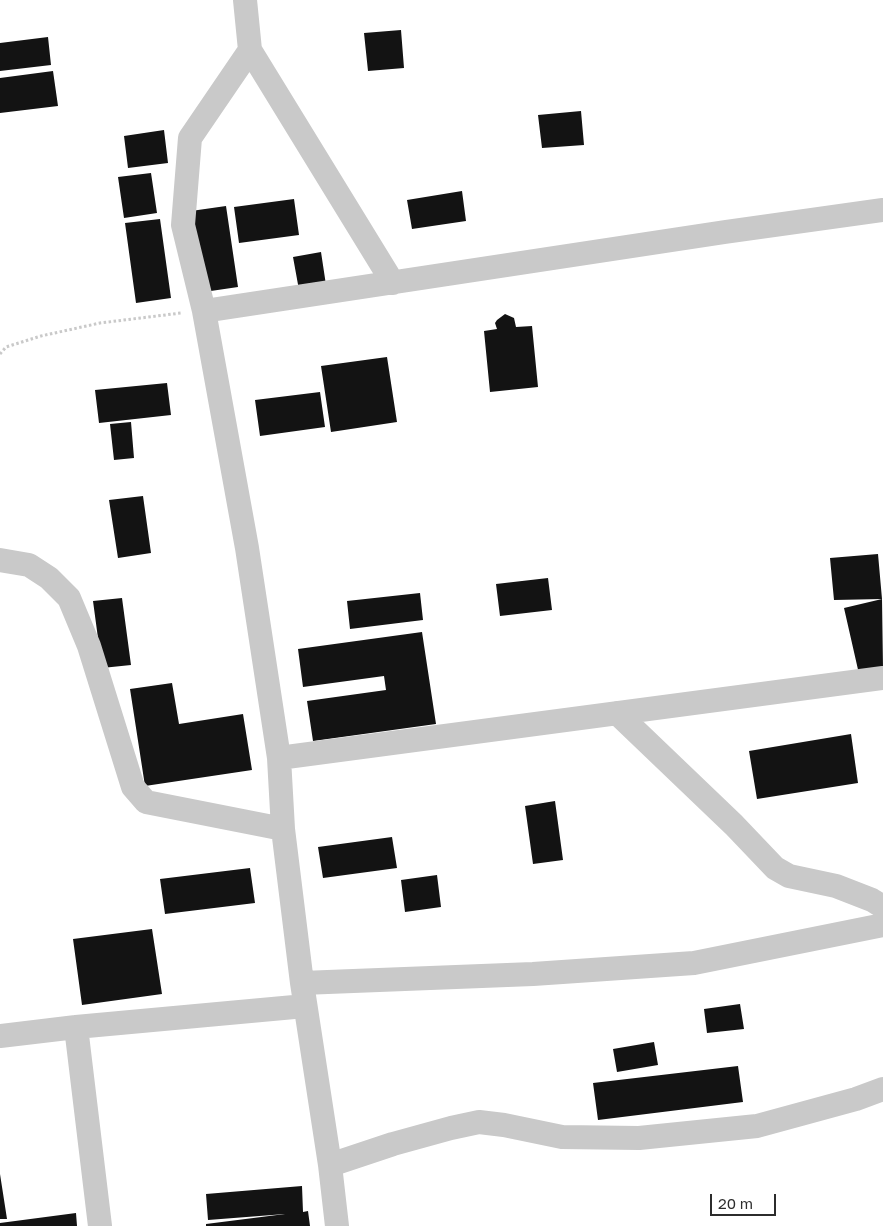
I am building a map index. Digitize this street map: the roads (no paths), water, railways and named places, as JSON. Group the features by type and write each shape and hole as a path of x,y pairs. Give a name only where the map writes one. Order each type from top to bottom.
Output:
{"street":[{"path":"245,0 250,50 393,283"},
{"path":"250,50 190,138 183,225 204,311 247,548 278,758 283,829 304,995 330,1165 337,1226"},
{"path":"204,311 883,210"},
{"path":"0,560 29,565 49,578 69,598 89,646 133,787 146,802 283,829"},
{"path":"278,758 883,678"},
{"path":"617,713 734,825 775,868 789,876 836,886 872,900 883,907"},
{"path":"0,1036 304,995 533,974 694,963 883,925"},
{"path":"76,1027 100,1226"},
{"path":"330,1165 393,1144 479,1122 562,1137 639,1138 757,1126 856,1099 883,1089"}]}
